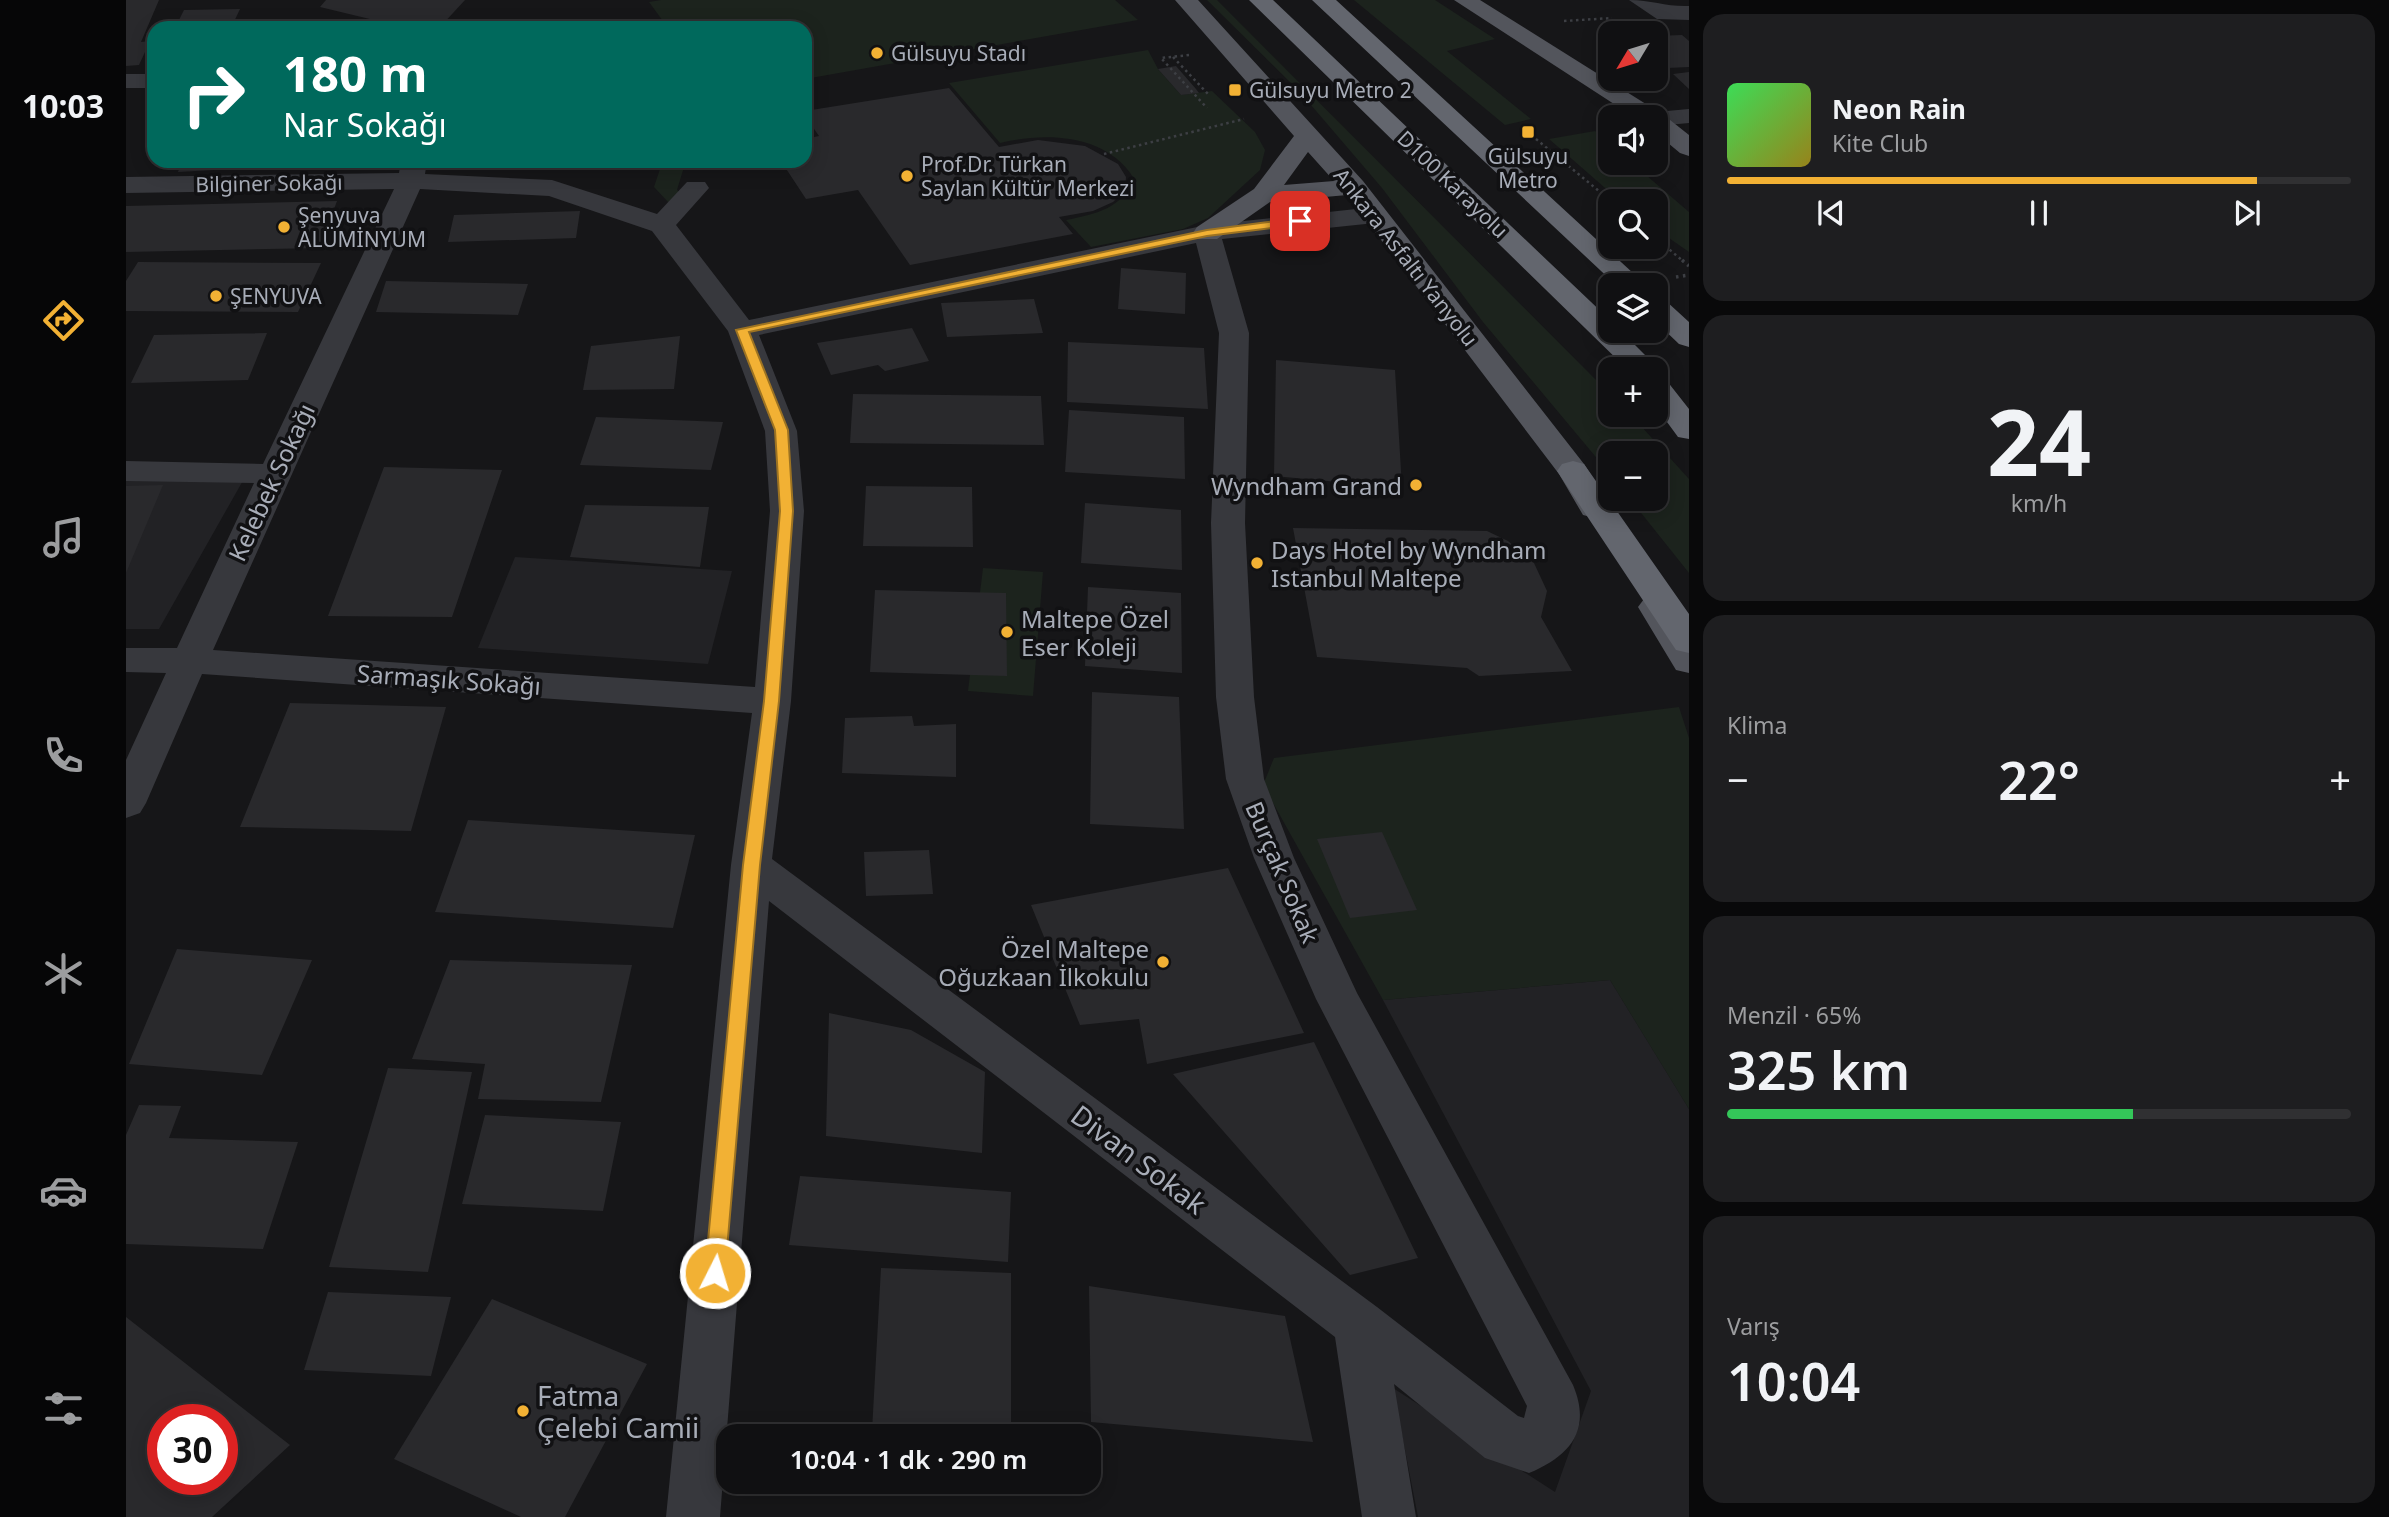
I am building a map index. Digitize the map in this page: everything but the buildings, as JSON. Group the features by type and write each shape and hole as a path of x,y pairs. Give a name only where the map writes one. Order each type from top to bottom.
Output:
{"highway":[{"name":"D100 Karayolu","path":"1260,0 1632,357"},
{"name":"D100 Karayolu","path":"1323,0 1619,273"},
{"path":"1668,314 1689,330"},
{"path":"1668,317 1689,338"},
{"path":"1668,396 1689,417"},
{"path":"1668,401 1689,430"},
{"path":"1573,471 1689,603"},
{"path":"1573,471 1689,641"}],"main road":[{"path":"1176,0 1230,50"},
{"path":"1186,0 1230,50"},
{"path":"1465,0 1631,105"},
{"name":"Ankara Asfaltı Yanyolu","path":"1230,50 1354,187 1573,471 1689,661"},
{"path":"1668,130 1689,148"},
{"path":"1207,233 1263,195 1308,135"},
{"path":"1263,195 1354,187"}],"street":[{"path":"1640,0 1665,14 1689,13"},
{"path":"126,81 147,81"},
{"path":"1668,119 1689,116"},
{"name":"Bilginer Sokağı","path":"126,185 413,171 552,188 668,231"},
{"name":"Kelebek Sokağı","path":"126,803 413,171"},
{"path":"693,1517 751,865 772,701 787,511 782,430 742,330 668,231 700,193"},
{"path":"742,330 1207,233 1375,215"},
{"name":"Burçak Sokak","path":"1207,233 1234,333 1228,523 1235,696 1245,779 1274,858 1338,999 1554,1403 1549,1433 1529,1446"},
{"path":"126,471 274,474"},
{"name":"Sarmaşık Sokağı","path":"126,660 190,661 772,701"},
{"name":"Divan Sokak","path":"751,865 1359,1324 1504,1439 1529,1446"},
{"path":"1359,1324 1389,1517"}],"path":[{"path":"1506,25 1665,14"},
{"path":"1173,57 1208,94"},
{"path":"1167,67 1207,108"},
{"path":"1104,154 1248,118"},
{"path":"1536,138 1598,190"},
{"path":"1668,248 1689,266"}],"shaded area":[{"name":"Gülsuyu Stadı","path":"1115,0 1138,20 812,78 812,21 663,21 649,2"},
{"path":"1207,0 1217,0 1598,382 1598,427 1642,427 1655,441 1598,441 1598,460 1483,322 1382,188 1299,91"},
{"path":"1354,0 1435,0 1495,39 1447,51 1531,119 1505,125"},
{"name":"Prof.Dr. Türkan Saylan Kültür Merkezi","path":"1148,50 1158,69 1181,95 1212,91 1255,132 1265,150 1260,170 1208,218 1183,229 1091,247 1066,220 1098,212 1123,196 1133,177 1121,163 1091,144 1073,140 1036,138 1000,143 949,83"},
{"path":"1595,131 1598,134 1598,175 1646,175 1662,189 1606,189 1549,139"},
{"path":"660,168 684,168 677,190 682,194 669,203 654,187"},
{"path":"1668,194 1689,212 1689,252 1668,237"},
{"path":"1668,456 1689,479 1689,573 1640,511 1668,511"},
{"path":"126,477 245,477 159,629 126,629"},
{"path":"515,557 732,571 708,664 478,648"},
{"name":"Maltepe Özel Eser Koleji","path":"983,568 1043,572 1033,696 968,691"},
{"path":"1679,707 1689,738 1689,1109 1610,980 1383,1000 1263,785 1274,758"},
{"path":"1610,980 1689,1109 1689,1517 1418,1517 1393,1388 1555,1492 1591,1391 1383,1000"}],"place":[{"name":"Gülsuyu Stadı","path":"877,53"},
{"name":"Gülsuyu Metro 2","path":"1235,90"},
{"name":"Gülsuyu Metro","path":"1528,132"},
{"name":"Prof.Dr. Türkan Saylan Kültür Merkezi","path":"907,176"},
{"name":"Şenyuva ALÜMİNYUM","path":"284,227"},
{"name":"ŞENYUVA","path":"216,296"},
{"name":"Wyndham Grand","path":"1416,485"},
{"name":"Days Hotel by Wyndham Istanbul Maltepe","path":"1257,563"},
{"name":"Maltepe Özel Eser Koleji","path":"1007,632"},
{"name":"Özel Maltepe Oğuzkaan İlkokulu","path":"1163,962"},
{"name":"Fatma Çelebi Camii","path":"523,1411"}],"route":[{"path":"715,1273 751,865 772,701 787,511 782,430 742,330 1207,233 1300,221"}]}
